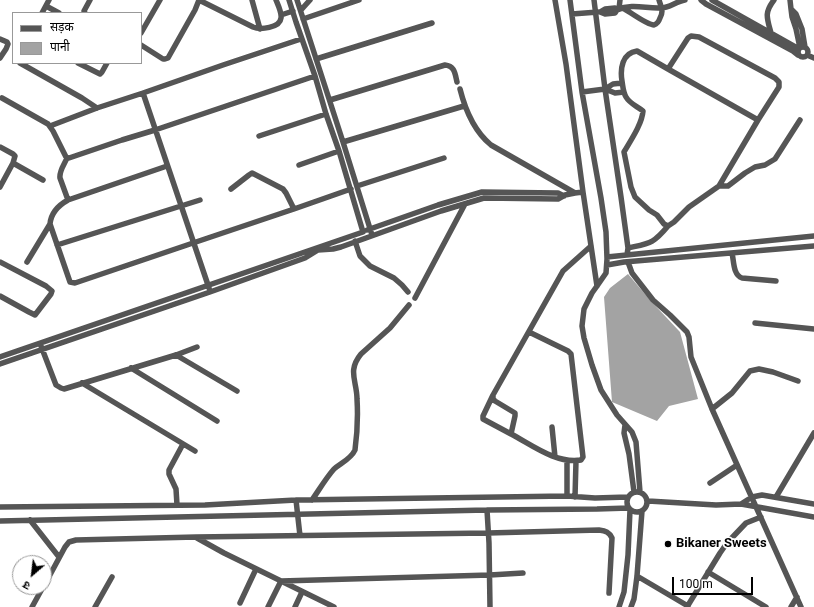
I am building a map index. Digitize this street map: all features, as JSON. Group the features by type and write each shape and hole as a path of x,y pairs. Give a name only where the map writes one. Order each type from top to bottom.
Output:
{"street":[{"path":"43,12 50,0"},
{"path":"84,12 90,0"},
{"path":"142,31 160,0"},
{"path":"142,46 163,59 168,58 199,0 253,27 263,29 278,24 280,21 281,15 276,0"},
{"path":"252,0 260,29"},
{"path":"289,0 339,151 364,235"},
{"path":"297,0 372,235"},
{"path":"301,10 310,0"},
{"path":"303,19 359,0"},
{"path":"555,0 566,64 597,286"},
{"path":"570,0 582,92 606,232 607,257 606,273 592,293 584,309 582,326 592,365 601,390 617,415 632,432 636,442 640,492"},
{"path":"594,0 598,12 605,89 628,248 627,255"},
{"path":"620,0 620,9"},
{"path":"620,9 654,25 660,19 662,8 659,0"},
{"path":"572,14 598,12 605,9 644,6 662,8 685,0"},
{"path":"701,0 793,51 800,50"},
{"path":"712,0 800,50"},
{"path":"771,33 767,11 774,0"},
{"path":"790,0 791,9 796,14 802,29 800,50 802,57 807,55 814,58"},
{"path":"46,6 57,12"},
{"path":"281,15 293,11"},
{"path":"316,59 432,23"},
{"path":"628,248 650,243 657,239 668,226 689,207 719,186 758,120 779,88 780,82 699,37 691,36 688,38 668,69"},
{"path":"0,39 8,44 0,58"},
{"path":"50,126 97,108 230,62 302,39"},
{"path":"668,226 635,197 631,187 624,152 642,117 643,111 631,103 624,92 621,73 623,63 628,54 637,51 758,120"},
{"path":"22,64 97,108"},
{"path":"80,64 99,74 102,72 106,64"},
{"path":"330,100 445,65 450,66 453,69 457,82"},
{"path":"67,158 71,158 315,76"},
{"path":"582,92 605,89 613,84 622,83"},
{"path":"460,89 464,106 478,132 486,141 575,193"},
{"path":"605,89 615,93 624,92"},
{"path":"143,93 210,292"},
{"path":"2,98 50,126 67,158"},
{"path":"343,142 464,106"},
{"path":"259,136 326,114"},
{"path":"719,186 728,186 755,167 764,165 775,159 800,120"},
{"path":"330,125 336,122"},
{"path":"0,147 15,156 13,163 0,187"},
{"path":"299,165 339,151"},
{"path":"67,158 60,171 60,175 68,200"},
{"path":"357,186 444,158"},
{"path":"13,163 43,180"},
{"path":"27,262 50,224 51,219 62,203 167,166"},
{"path":"231,189 252,173 283,189 294,209"},
{"path":"50,224 69,281 75,284 351,189"},
{"path":"0,364 305,258 314,250 337,248 355,242 370,229 438,205 482,192 558,193 564,196"},
{"path":"0,357 239,274 364,235 372,235 484,198 558,199 564,196 583,192"},
{"path":"57,245 200,200"},
{"path":"415,298 465,204"},
{"path":"607,257 814,236"},
{"path":"355,242 360,256 370,266 394,278 408,292"},
{"path":"529,332 568,350 571,354 582,457 581,460 567,461 550,455 483,419 483,416 493,396 563,271 591,246"},
{"path":"607,265 814,246"},
{"path":"732,253 738,277 776,281"},
{"path":"0,262 46,286 52,291 35,314 0,296"},
{"path":"628,262 632,273 653,300 670,314 687,332 690,345 690,357 801,607"},
{"path":"239,274 243,280"},
{"path":"312,500 330,474 351,456 355,450 357,401 353,376 354,368 358,359 361,354 390,328 409,305"},
{"path":"755,323 814,329"},
{"path":"40,343 56,385 61,388 82,384 197,347"},
{"path":"176,355 237,390"},
{"path":"131,368 217,421"},
{"path":"712,409 732,393 750,371 759,369 773,372 798,381"},
{"path":"82,384 195,451"},
{"path":"493,396 493,400 495,402 515,413 511,434"},
{"path":"625,425 624,433 630,460 634,492"},
{"path":"552,427 555,457"},
{"path":"776,497 814,433"},
{"path":"178,505 176,489 169,474 169,470 183,444"},
{"path":"567,461 567,496"},
{"path":"575,497 576,461"},
{"path":"710,483 737,465"},
{"path":"0,507 205,505 296,500 567,496 595,498 628,497 634,492 640,492 646,496 648,502 642,511 637,576 634,599 631,607"},
{"path":"741,504 752,497 762,495 814,504"},
{"path":"619,607 624,592 628,555 630,509 627,502 628,497"},
{"path":"296,500 300,536"},
{"path":"648,502 716,505 741,504 814,517"},
{"path":"0,521 487,510 630,509 638,512 642,511"},
{"path":"487,510 490,607"},
{"path":"637,576 688,606 723,548 741,528 761,517"},
{"path":"30,520 59,557"},
{"path":"52,571 66,545 72,541 196,537 605,530 612,538 609,593"},
{"path":"196,537 219,551 326,605 334,607"},
{"path":"240,603 256,569"},
{"path":"708,572 766,607"},
{"path":"281,581 523,573"},
{"path":"95,607 112,576"},
{"path":"268,607 281,581"},
{"path":"295,607 302,592"},
{"path":"32,607 39,595"},
{"path":"791,607 797,597"}],"water":[{"path":"628,274 680,332 698,399 669,406 657,421 612,402 604,297 610,288"}],"place":[{"name":"Bikaner Sweets","path":"668,544"}]}
